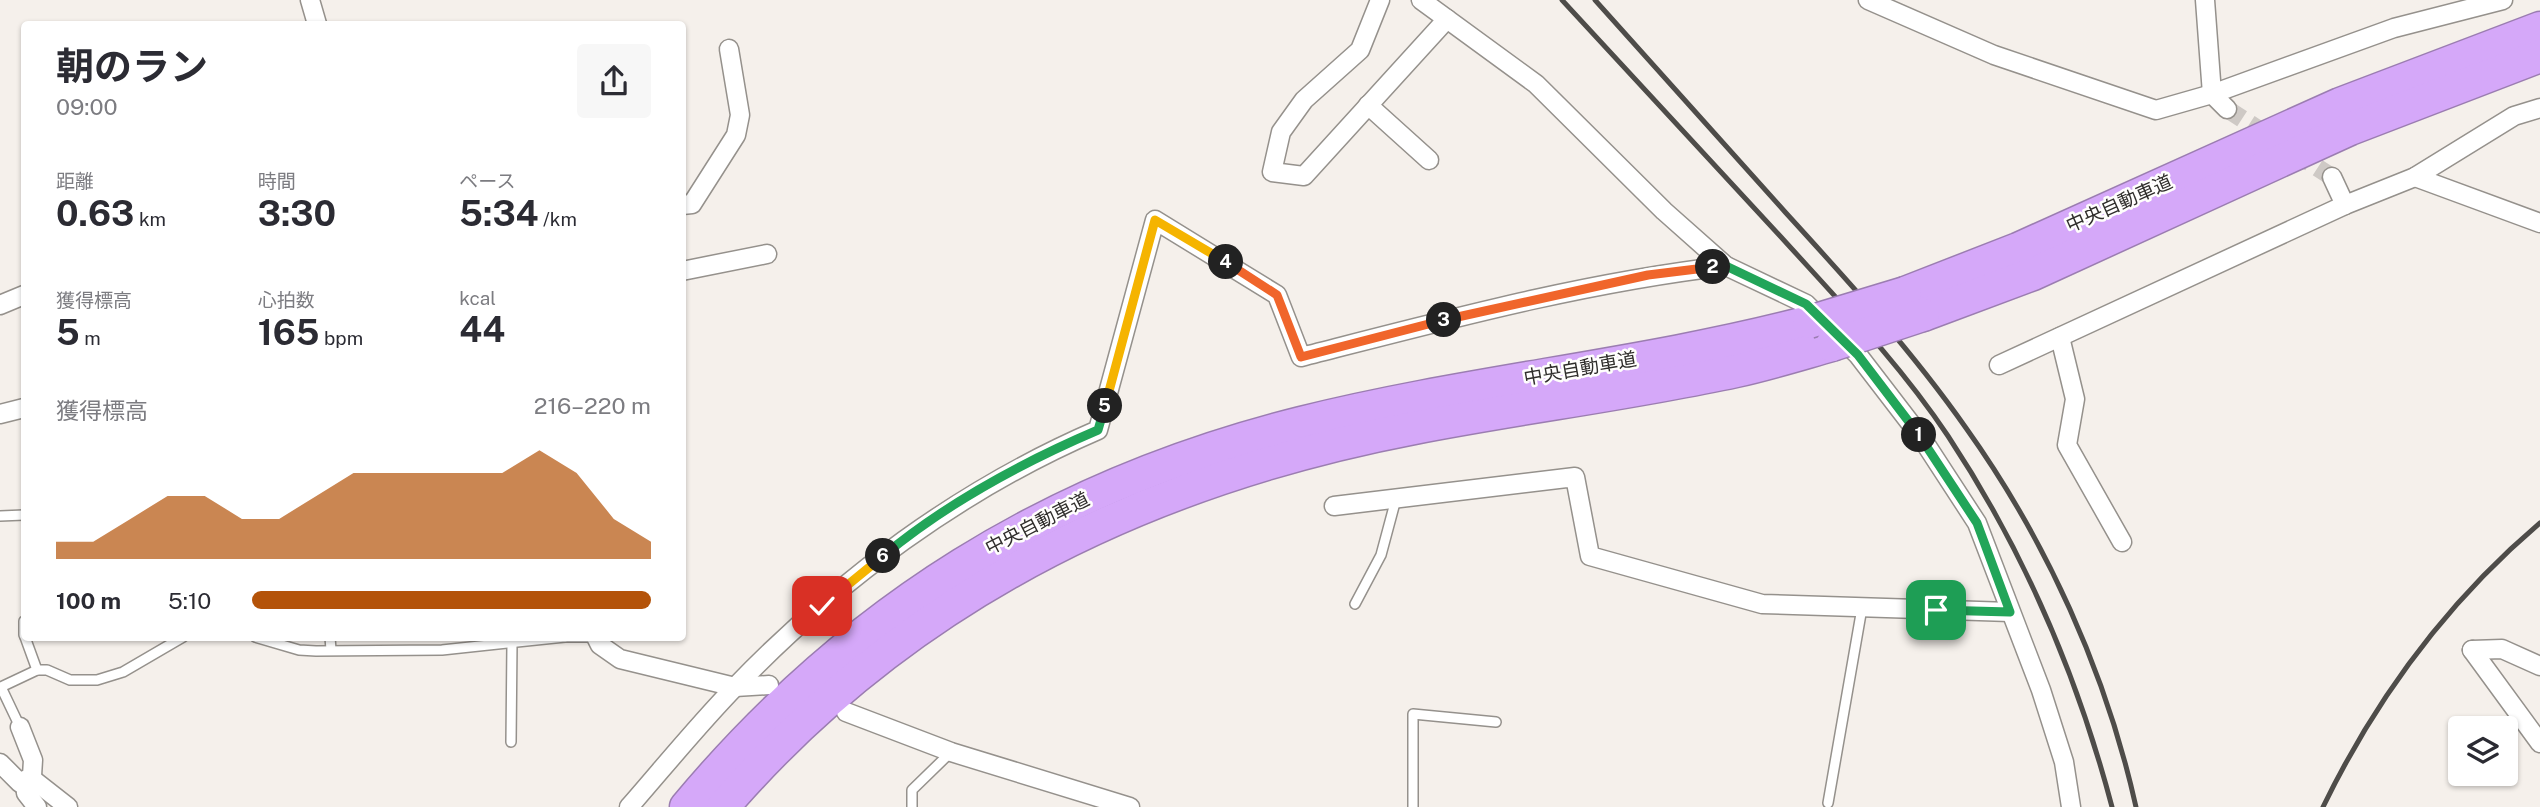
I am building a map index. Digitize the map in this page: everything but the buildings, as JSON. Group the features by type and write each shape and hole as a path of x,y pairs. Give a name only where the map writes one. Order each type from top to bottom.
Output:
{"highway":[{"name":"中央自動車道","path":"723,807 807,718 861,670 948,609 1014,570 1136,508 1227,475 1318,450 1412,428 1737,371 1832,345 2018,249 2340,104 2540,28"},
{"name":"中央自動車道","path":"686,807 719,766 805,680 866,629 958,564 1106,487 1215,447 1301,423 1391,403 1730,343 1809,322 1914,304 2034,274 2350,129 2540,55"}],"street":[{"path":"310,0 316,21"},
{"path":"1380,0 1360,50 1304,100 1281,132 1272,172 1304,176 1447,19"},
{"path":"1421,0 1536,84 1664,211 1726,266 1806,304 1858,355 1921,436 1977,523 2041,690 2064,762 2071,807"},
{"path":"1868,0 1994,55 2156,110 2212,94 2394,28 2503,0"},
{"path":"2205,0 2212,94 2227,109"},
{"path":"686,205 692,204 736,135 740,115 729,49"},
{"path":"1368,105 1429,160"},
{"path":"1999,365 2345,205 2415,177 2514,116 2540,108"},
{"path":"2332,177 2345,205"},
{"path":"2415,177 2540,223"},
{"path":"629,807 735,687 822,606 908,535 1048,452 1098,430 1155,220 1277,295 1301,357 1457,316 1648,275 1726,266"},
{"path":"686,270 767,254"},
{"path":"0,305 21,296"},
{"path":"2060,337 2075,399 2067,445 2122,542"},
{"path":"0,414 21,409"},
{"path":"1334,506 1575,477 1590,556 1762,604 2010,612"},
{"path":"598,641 621,659 735,687 769,685"},
{"path":"2540,666 2502,649 2472,650 2540,743"},
{"path":"846,712 951,752 1130,807"},
{"path":"20,727 34,766 26,793 37,807"},
{"path":"0,763 14,780 28,780 68,807"}],"lane":[{"path":"1355,604 1381,555 1396,499"},
{"path":"0,516 21,514"},
{"path":"1828,803 1862,608"},
{"path":"27,641 37,670"},
{"path":"20,727 1,687 37,670 47,670 82,682 97,680 123,672 176,641"},
{"path":"269,641 299,650 442,650 530,641"},
{"path":"330,641 331,650"},
{"path":"511,742 512,643"},
{"path":"1413,807 1413,714 1496,722"},
{"path":"912,807 912,790 951,752"}],"tunnel":[{"path":"2227,109 2332,177"}],"railway":[{"path":"1562,0 1847,309 1910,384 1948,436 2001,524 2045,615 2082,709 2112,807"},
{"path":"1595,0 1879,318 1945,399 1995,471 2022,515 2070,609 2108,707 2136,807"},
{"path":"2323,807 2366,728 2416,654 2474,585 2540,523"}],"route":[{"path":"822,606 908,535 1048,452 1098,430 1155,220 1277,295 1301,357 1457,316 1648,275 1726,266 1806,304 1858,355 1921,436 1977,523 2010,612 1936,610"}]}
